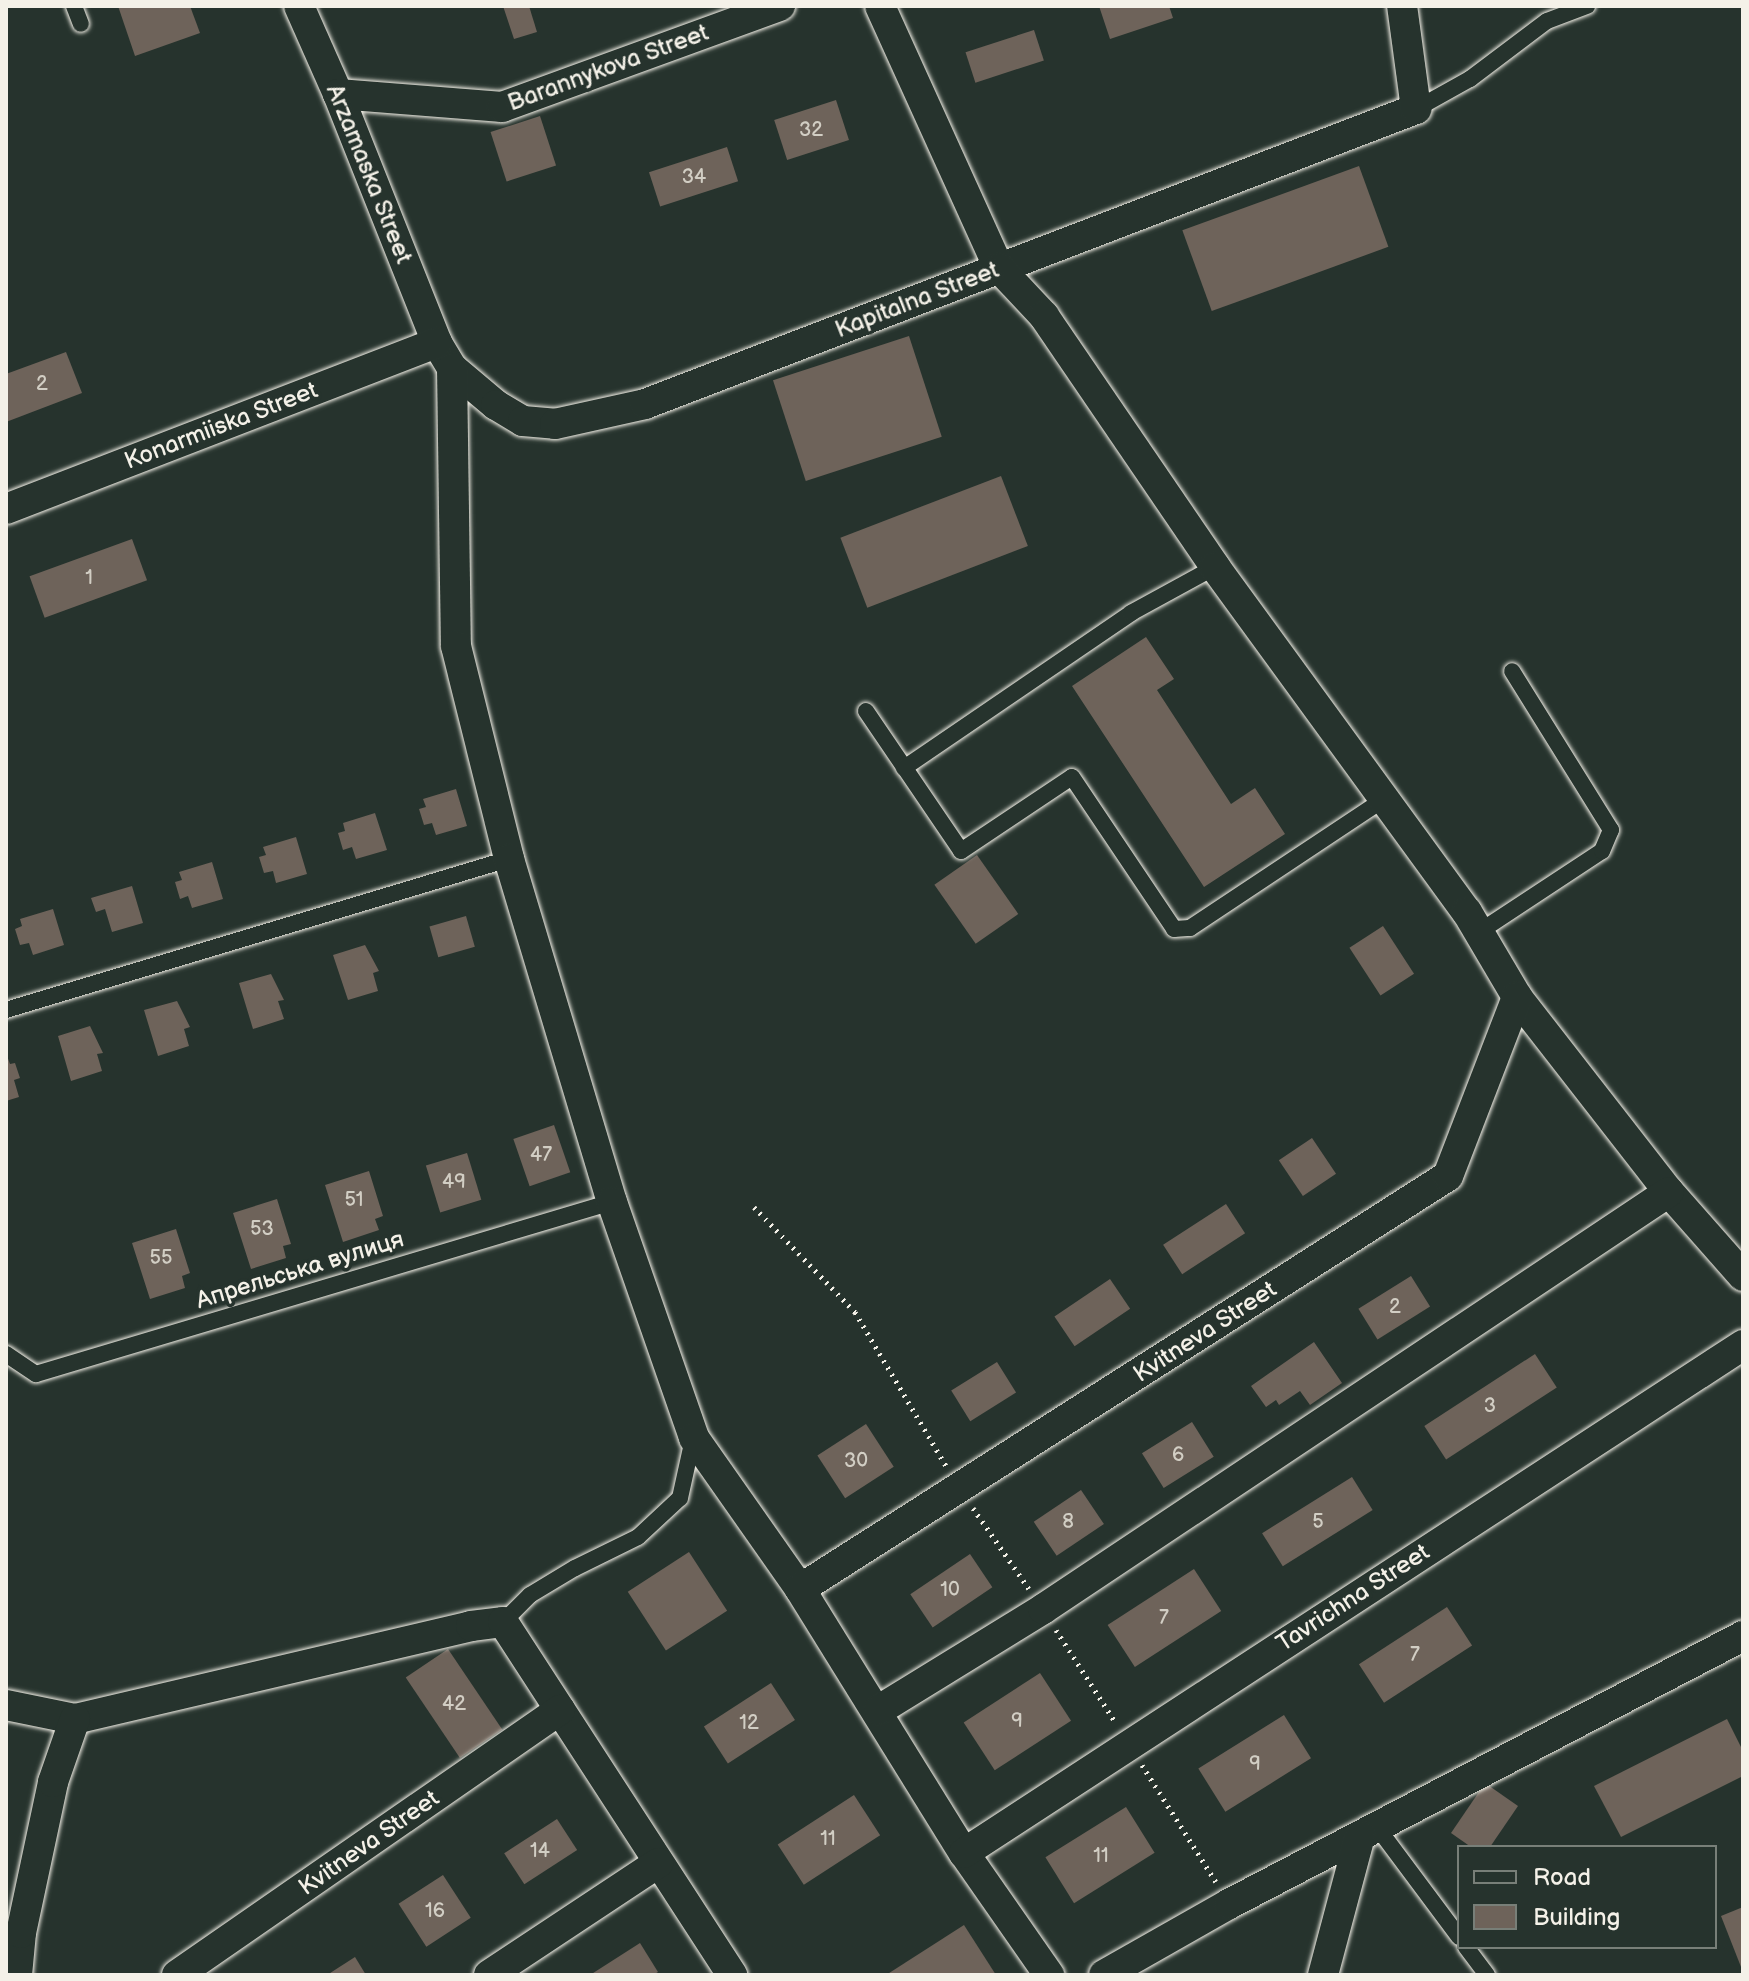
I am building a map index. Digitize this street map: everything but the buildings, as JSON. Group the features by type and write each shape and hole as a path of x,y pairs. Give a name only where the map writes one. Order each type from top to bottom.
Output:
{"street":[{"name":"Arzamaska Street","path":"299,6 444,355"},
{"name":"Barannykova Street","path":"338,94 502,107 780,6"},
{"path":"880,6 999,268 1044,316 1215,567 1479,932 1517,997 1669,1192 1743,1276"},
{"path":"1402,6 1416,109"},
{"name":"Kapitalna Street","path":"444,355 496,405 523,421 555,424 645,404 1416,109"},
{"path":"444,355 456,646 509,859 612,1202 694,1438 800,1589 879,1710 964,1853 1049,1975"},
{"name":"Konarmiiska Street","path":"6,509 444,355"},
{"name":"Kvitneva Street","path":"800,1589 1448,1176 1517,997"},
{"path":"879,1710 1043,1609 1669,1192"},
{"name":"Tavrichna Street","path":"964,1853 1743,1345"},
{"path":"6,1705 75,1719 471,1626 503,1622 732,1975"},
{"path":"1104,1975 1229,1904 1743,1636"},
{"name":"Kvitneva Street","path":"177,1975 560,1710"},
{"path":"17,1975 21,1933 53,1782 75,1719"},
{"path":"1323,1975 1368,1831"},
{"path":"489,1975 658,1863"}],"lane":[{"path":"74,6 81,24"},
{"path":"1416,109 1470,79 1547,21 1587,6"},
{"path":"904,768 1131,613 1215,567"},
{"path":"1479,932 1602,851 1611,830 1512,671"},
{"path":"866,711 961,851 1072,777 1174,929 1190,928 1383,800"},
{"path":"6,1010 509,859"},
{"name":"Апрельська вулиця","path":"6,1354 36,1374 612,1202"},
{"path":"503,1622 530,1595 575,1568 638,1537 680,1498 694,1438"},
{"path":"1368,1831 1457,1935"},
{"path":"1468,1949 1487,1975"}],"path":[{"path":"754,1207 855,1312 960,1489 1043,1609 1229,1904"}]}
